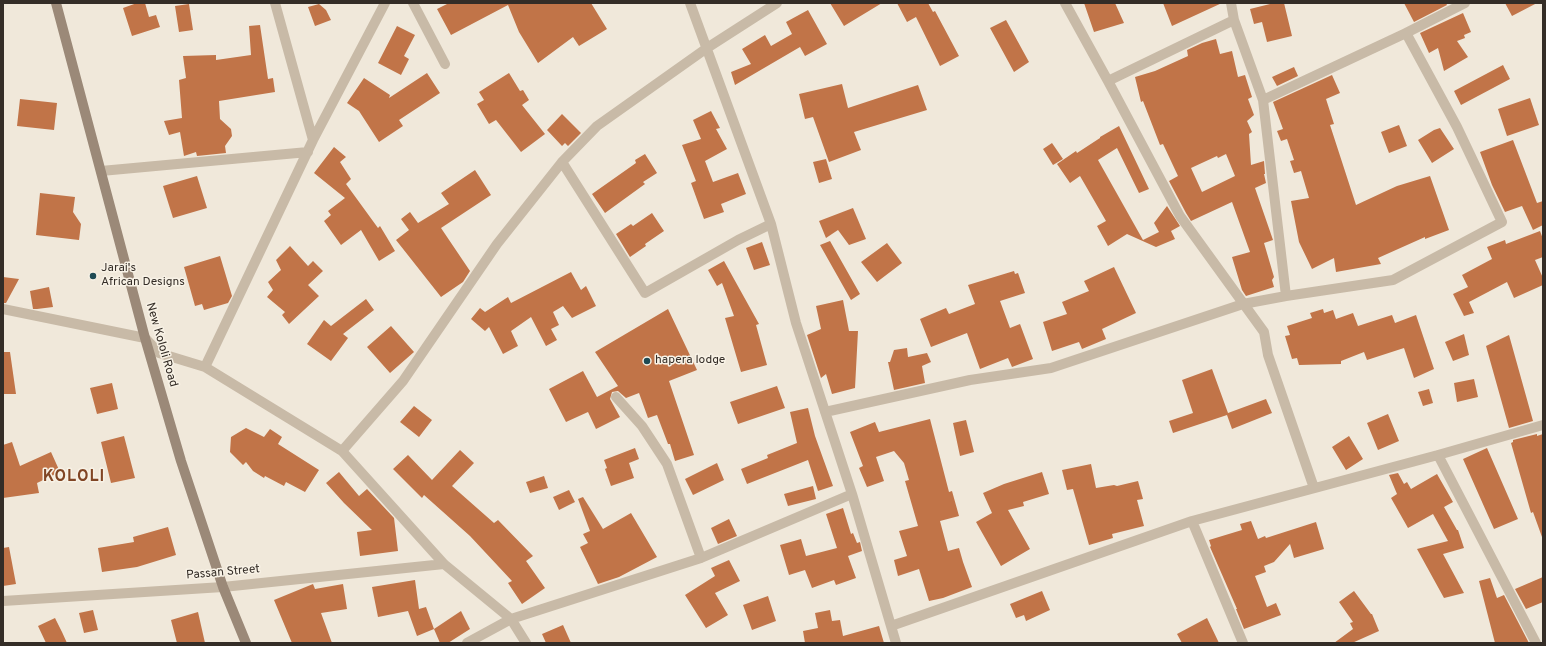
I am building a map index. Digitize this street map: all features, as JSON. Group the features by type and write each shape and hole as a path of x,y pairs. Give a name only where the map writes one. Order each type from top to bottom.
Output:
{"street":[{"name":"New Kololi Road","path":"56,3 145,338 181,461 223,587 246,643"},
{"path":"275,3 313,140"},
{"path":"205,367 313,140 385,3"},
{"path":"413,3 445,64"},
{"path":"690,3 771,224 796,323 852,494 896,643"},
{"path":"342,451 403,381 497,244 562,162 597,126 707,48 777,3"},
{"path":"1065,3 1108,80 1180,216 1264,332 1268,355 1314,488"},
{"path":"1231,3 1234,20 1263,100 1286,296"},
{"path":"1263,100 1406,33 1465,3"},
{"path":"1108,80 1234,20"},
{"path":"825,412 970,380 1051,368 1243,304 1393,280 1502,222 1457,127 1406,33"},
{"path":"101,171 308,152"},
{"path":"562,162 645,293 738,240 771,224"},
{"path":"3,309 145,338 159,353 205,367 342,451 444,564 511,619 526,643"},
{"path":"616,397 642,426 667,464 701,558"},
{"path":"891,626 1192,521 1438,455 1543,425"},
{"path":"1438,455 1536,643"},
{"path":"467,643 511,619 701,558 852,494"},
{"path":"1192,521 1243,643"},
{"name":"Passan Street","path":"3,601 223,587 444,564"}],"building":[{"path":"137,3 145,3 149,17 156,15 160,27 132,36 123,8"},
{"path":"449,3 591,3 607,29 579,46 573,37 538,63 519,32 508,5 451,35 437,9"},
{"path":"830,3 882,3 844,26"},
{"path":"897,3 928,3 933,12 935,11 959,56 940,66 916,17 907,22"},
{"path":"1084,3 1115,3 1124,23 1094,32"},
{"path":"1163,3 1222,3 1172,26"},
{"path":"1274,3 1284,3 1292,36 1267,42 1262,22 1254,24 1250,9"},
{"path":"1404,3 1446,3 1447,5 1414,22"},
{"path":"1505,3 1537,3 1512,16"},
{"path":"189,4 193,30 179,32 175,6"},
{"path":"319,4 326,10 331,20 315,26 308,7"},
{"path":"808,10 827,44 805,56 800,47 735,85 731,72 751,64 742,49 765,35 771,46 792,34 786,22"},
{"path":"1463,13 1471,32 1464,35 1465,38 1457,41 1468,57 1444,71 1438,48 1429,53 1420,33"},
{"path":"1006,20 1029,62 1014,72 990,28"},
{"path":"260,25 268,79 273,78 275,92 219,101 220,119 231,129 232,136 225,146 226,153 197,156 196,152 184,156 180,132 169,135 164,121 182,118 179,80 186,78 183,56 216,55 216,60 251,55 249,26"},
{"path":"397,26 415,35 404,56 409,59 401,75 378,63"},
{"path":"1216,39 1220,54 1232,51 1238,77 1245,75 1252,97 1248,99 1254,115 1247,121 1252,132 1249,134 1251,165 1264,161 1266,183 1255,188 1273,240 1264,243 1274,277 1272,280 1274,287 1246,296 1242,290 1232,257 1250,252 1232,202 1191,221 1169,181 1178,176 1163,144 1160,145 1143,101 1141,102 1135,77 1155,71 1188,56 1187,50 1202,43","holes":["1226,154 1235,176 1202,192 1191,168 1217,156 1218,158"]},
{"path":"1503,65 1510,79 1461,105 1454,91"},
{"path":"1294,67 1298,76 1277,86 1272,77"},
{"path":"427,73 440,93 399,120 403,126 379,142 359,111 347,103 364,78 390,95 389,98"},
{"path":"509,73 520,91 523,90 529,100 522,105 545,134 521,152 496,120 489,124 477,104 484,100 479,92"},
{"path":"1332,75 1340,93 1326,99 1334,124 1330,125 1356,205 1397,186 1430,176 1449,230 1425,239 1425,237 1378,258 1381,264 1336,272 1334,258 1312,269 1299,242 1291,201 1309,198 1301,171 1294,173 1290,161 1294,160 1287,139 1281,141 1277,131 1283,129 1273,102"},
{"path":"842,84 848,108 918,85 927,110 854,132 861,150 829,162 813,117 805,119 799,94"},
{"path":"1530,98 1539,125 1507,136 1498,109"},
{"path":"20,99 57,103 54,130 17,126"},
{"path":"711,111 720,128 716,129 727,149 705,161 713,182 738,173 746,194 721,204 724,212 704,219 691,183 696,181 682,145 701,139 693,120"},
{"path":"562,114 581,133 568,146 565,143 562,146 547,130"},
{"path":"1399,125 1407,146 1389,153 1381,132"},
{"path":"1119,126 1149,189 1139,193 1117,148 1098,160 1143,240 1159,232 1154,223 1167,206 1180,226 1171,231 1175,239 1156,247 1127,234 1108,246 1097,226 1106,221 1080,176 1070,183 1057,164"},
{"path":"1440,128 1454,149 1432,163 1418,140"},
{"path":"1513,140 1537,203 1543,201 1543,225 1533,230 1522,206 1505,212 1492,185 1480,152"},
{"path":"1052,143 1063,159 1053,165 1043,149"},
{"path":"334,147 346,157 340,162 351,179 346,184 378,228 380,226 395,251 379,261 361,230 341,245 324,221 331,215 328,211 345,198 314,173"},
{"path":"645,154 657,173 643,182 645,184 605,213 592,194 636,163 635,160"},
{"path":"826,159 832,179 819,183 813,162"},
{"path":"475,170 491,195 441,228 470,271 463,282 441,297 396,240 409,230 401,219 410,212 418,223 449,204 441,193"},
{"path":"197,176 207,208 173,218 163,186"},
{"path":"40,193 75,197 73,212 81,224 79,240 36,235"},
{"path":"853,208 866,239 849,245 838,230 826,238 819,221"},
{"path":"652,213 664,231 645,244 646,246 630,257 616,234 631,224 633,226"},
{"path":"1540,231 1543,239 1543,257 1535,260 1543,278 1543,285 1514,298 1507,282 1469,302 1474,313 1464,316 1453,294 1468,287 1462,275 1492,259 1487,247 1505,240 1506,244"},
{"path":"830,241 860,294 851,300 820,245"},
{"path":"762,242 770,265 754,270 746,248"},
{"path":"887,243 902,263 877,282 861,262"},
{"path":"290,246 308,266 313,261 323,271 308,285 319,296 289,324 282,315 285,312 267,297 273,290 268,282 281,270 276,260"},
{"path":"220,256 232,296 228,303 204,310 202,304 195,306 184,267"},
{"path":"724,261 759,324 756,325 767,365 741,372 725,318 734,316 722,283 717,286 708,270"},
{"path":"1114,267 1136,313 1102,329 1106,339 1082,349 1079,342 1052,351 1043,322 1067,314 1062,302 1089,291 1084,281"},
{"path":"1014,271 1015,274 1018,273 1025,293 1000,301 1010,328 1020,324 1033,359 1012,367 1008,358 980,369 967,333 931,347 920,319 946,308 949,314 975,304 968,285"},
{"path":"571,272 581,290 586,286 596,306 572,318 563,306 553,312 559,325 551,329 557,340 546,346 531,317 511,331 518,346 503,354 489,327 485,331 471,319 480,308 485,312 508,297 511,303"},
{"path":"3,277 19,279 6,303 3,303"},
{"path":"49,287 53,307 33,309 30,291"},
{"path":"366,299 374,310 343,334 348,338 331,361 307,344 324,320 331,326"},
{"path":"843,300 849,331 858,331 855,388 832,394 826,374 821,378 807,335 821,329 816,306"},
{"path":"668,309 697,370 669,381 694,455 675,461 670,444 668,444 657,415 648,418 639,393 626,398 618,391 612,392 610,399 620,417 596,429 588,412 566,422 549,389 583,371 597,397 618,386 595,352"},
{"path":"1323,309 1324,313 1333,310 1336,319 1353,313 1358,326 1392,315 1395,323 1416,315 1434,369 1414,378 1404,348 1367,360 1364,352 1341,361 1341,364 1299,365 1297,358 1292,359 1285,336 1290,335 1287,326 1312,318 1310,313"},
{"path":"391,326 414,352 390,373 367,347"},
{"path":"1464,334 1469,355 1453,361 1445,342"},
{"path":"1509,335 1533,421 1509,428 1486,346"},
{"path":"907,348 908,357 927,353 931,362 922,366 925,383 894,390 888,362 890,362 894,350"},
{"path":"3,352 10,352 16,394 3,394"},
{"path":"1212,369 1228,413 1266,399 1272,413 1232,429 1227,415 1173,433 1169,421 1193,413 1182,380"},
{"path":"1474,379 1478,397 1457,402 1454,383"},
{"path":"112,383 118,409 97,414 90,388"},
{"path":"777,386 785,408 738,424 730,402"},
{"path":"1429,389 1433,403 1423,406 1418,392"},
{"path":"414,406 432,420 419,437 400,422"},
{"path":"808,408 815,436 833,486 818,491 808,460 747,484 741,469 768,458 767,455 797,443 790,412"},
{"path":"1388,414 1399,441 1378,450 1367,423"},
{"path":"930,419 949,492 952,491 959,516 940,521 948,551 959,548 972,587 943,598 929,601 919,569 898,576 894,560 907,556 899,531 918,526 905,481 909,480 904,463 894,451 876,457 884,481 867,487 859,468 863,466 850,432 875,422 879,432"},
{"path":"966,420 974,452 960,456 953,423"},
{"path":"246,428 264,437 270,429 282,437 278,444 319,470 305,492 286,482 284,486 265,476 264,478 253,471 246,462 243,465 230,452 231,437"},
{"path":"1537,434 1537,436 1543,434 1543,537 1533,512 1531,513 1511,443 1513,440"},
{"path":"124,436 135,478 111,483 101,442"},
{"path":"1349,436 1363,459 1346,470 1332,447"},
{"path":"12,442 20,466 51,452 60,472 37,483 39,493 3,498 3,445"},
{"path":"635,448 639,459 629,463 634,478 611,486 605,469 607,468 604,460"},
{"path":"1487,448 1518,519 1494,529 1463,459"},
{"path":"460,450 474,463 452,486 494,523 498,520 533,556 526,561 545,588 522,604 508,583 512,581 470,536 424,495 422,498 393,469 408,455 432,480"},
{"path":"717,463 724,480 693,495 685,479"},
{"path":"1091,464 1096,488 1114,485 1117,486 1138,481 1143,499 1137,500 1144,526 1112,534 1113,538 1089,545 1073,489 1067,490 1062,470"},
{"path":"339,472 359,496 367,489 394,518 398,551 360,556 357,532 372,530 326,483"},
{"path":"1042,472 1049,494 1023,502 1024,506 1008,510 1030,549 1001,566 976,522 992,513 983,493 1004,484"},
{"path":"1398,473 1404,484 1407,482 1411,489 1437,474 1453,502 1444,507 1458,530 1464,548 1443,554 1464,593 1444,598 1417,549 1448,541 1433,514 1408,528 1391,498 1397,494 1389,475"},
{"path":"544,476 548,488 530,493 526,482"},
{"path":"813,486 816,499 788,506 784,494"},
{"path":"569,490 575,502 559,510 553,497"},
{"path":"583,497 603,529 631,513 657,557 619,577 598,584 580,547 588,543 583,534 590,531 578,499"},
{"path":"843,508 851,534 853,533 857,543 860,542 862,551 848,556 856,578 836,585 834,580 812,588 805,570 789,575 780,545 801,539 806,556 837,548 826,514"},
{"path":"729,519 737,536 718,544 711,528"},
{"path":"1251,521 1258,539 1265,536 1266,538 1316,522 1324,549 1294,558 1290,544 1274,562 1264,566 1266,572 1255,576 1267,607 1276,603 1281,615 1244,629 1210,547 1209,540 1242,530 1240,524"},
{"path":"168,527 176,555 137,567 102,572 98,548 134,542 133,537"},
{"path":"9,547 16,584 3,586 3,548"},
{"path":"729,560 740,581 715,593 728,615 706,628 685,595 715,576 711,568"},
{"path":"1543,577 1543,602 1526,609 1515,589"},
{"path":"1490,578 1497,598 1504,595 1529,643 1495,643 1479,581"},
{"path":"415,580 419,609 426,607 434,629 417,636 408,611 378,617 372,587"},
{"path":"313,584 315,589 343,584 347,609 321,613 332,643 292,643 274,600"},
{"path":"1042,591 1050,610 1026,621 1024,615 1016,618 1010,604"},
{"path":"1354,591 1372,614 1379,631 1352,643 1334,643 1353,629 1350,623 1353,622 1339,602"},
{"path":"768,596 776,621 752,630 743,605"},
{"path":"93,610 98,630 84,633 79,613"},
{"path":"830,610 832,621 840,620 843,636 879,626 884,643 805,643 803,631 818,628 815,613"},
{"path":"461,611 470,629 448,643 440,643 434,629"},
{"path":"198,612 205,643 177,643 171,620"},
{"path":"55,618 67,643 46,643 38,626"},
{"path":"1207,618 1219,643 1182,643 1177,634"},
{"path":"563,625 571,643 546,643 542,634"}],"place":[{"name":"Jarai's African Designs","path":"93,276"},
{"name":"hapera lodge","path":"647,361"}],"district":[{"name":"KOLOLI","path":"74,478"}]}
